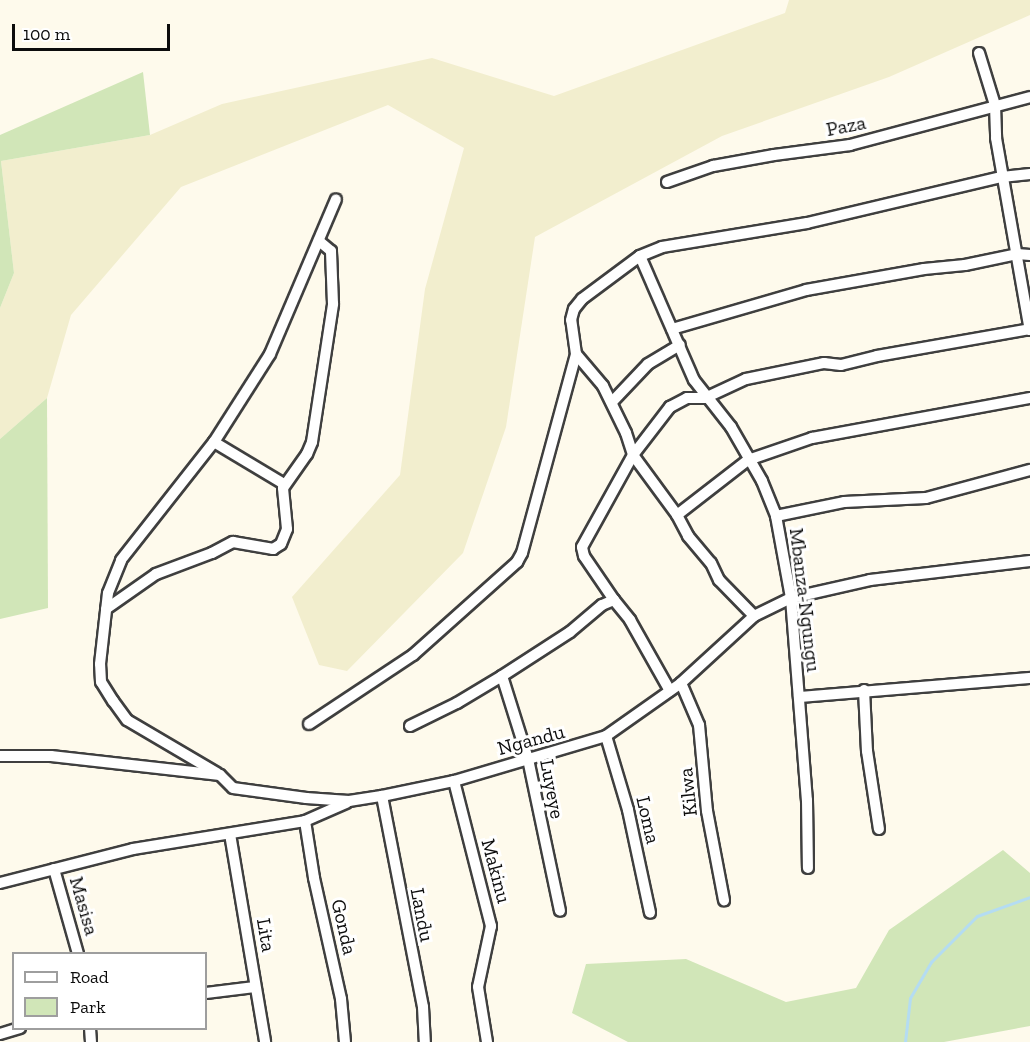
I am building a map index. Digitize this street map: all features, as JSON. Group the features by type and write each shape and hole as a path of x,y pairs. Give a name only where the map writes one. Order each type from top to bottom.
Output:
{"street":[{"path":"670,691 630,620 584,556 582,547 633,454 670,407 687,398 705,398 746,379 824,363 841,365 877,356 1030,330 1002,177 996,138 995,105 979,53"},
{"name":"Paza","path":"667,182 712,166 850,145 1030,97"},
{"path":"309,724 413,655 517,562 576,354 571,320 574,309 582,299 640,256 662,247 807,223 1002,177 1030,174"},
{"path":"220,775 127,720 101,682 100,664 108,593 121,560 214,442 270,354 336,199"},
{"path":"106,609 156,574 233,542 278,548 287,529 282,492 284,483 301,464 312,442 333,304 331,251 319,241"},
{"path":"672,329 806,290 924,269 965,265 1017,254 1030,255"},
{"name":"Mbanza-Ngungu","path":"640,256 694,380 705,398 731,427 762,481 776,516 791,598 807,800 808,868"},
{"path":"612,402 648,364 680,345"},
{"path":"576,354 594,372 612,402 633,454 677,515 688,536 711,563 719,580 754,616"},
{"path":"677,515 748,460 812,438 1030,398"},
{"path":"214,442 284,483"},
{"path":"776,516 844,502 926,498 1030,470"},
{"name":"Ngandu","path":"0,756 51,756 220,775 233,788 349,801 382,796 454,781 606,736 681,683 754,616 791,598 870,580 1030,561"},
{"path":"410,726 458,703 502,676 570,632 602,605 614,600"},
{"name":"Luyeye","path":"502,676 528,759 560,911"},
{"path":"799,697 1030,678"},
{"name":"Kilwa","path":"681,683 699,725 707,811 724,900"},
{"path":"864,690 867,751 879,829"},
{"name":"Loma","path":"606,736 628,810 650,913"},
{"name":"Makinu","path":"454,781 491,926 478,987 487,1042"},
{"name":"Landu","path":"382,796 423,1007 424,1042"},
{"path":"0,883 133,849 305,821 349,801"},
{"name":"Gonda","path":"305,821 314,878 341,999 345,1042"},
{"name":"Lita","path":"230,834 266,1042"},
{"name":"Masisa","path":"54,869 77,952"},
{"path":"207,993 255,987"},
{"path":"0,1034 16,1030"}],"shaded area":[{"path":"789,0 1030,0 1030,15 889,77 722,136 535,237 506,427 463,553 347,671 319,665 292,597 400,475 425,289 464,148 388,105 181,187 71,315 47,398 0,439 0,308 14,273 1,161 150,135 222,104 432,58 554,96 785,13"}],"green space":[{"path":"143,72 150,135 1,161 14,273 0,308 0,135"},
{"path":"47,398 48,608 0,619 0,439"},
{"path":"1003,850 1030,873 1030,1026 944,1042 628,1042 572,1013 586,964 686,959 786,1002 856,988 889,930"}],"waterway":[{"path":"905,1042 910,998 931,962 977,916 1030,897"}]}
